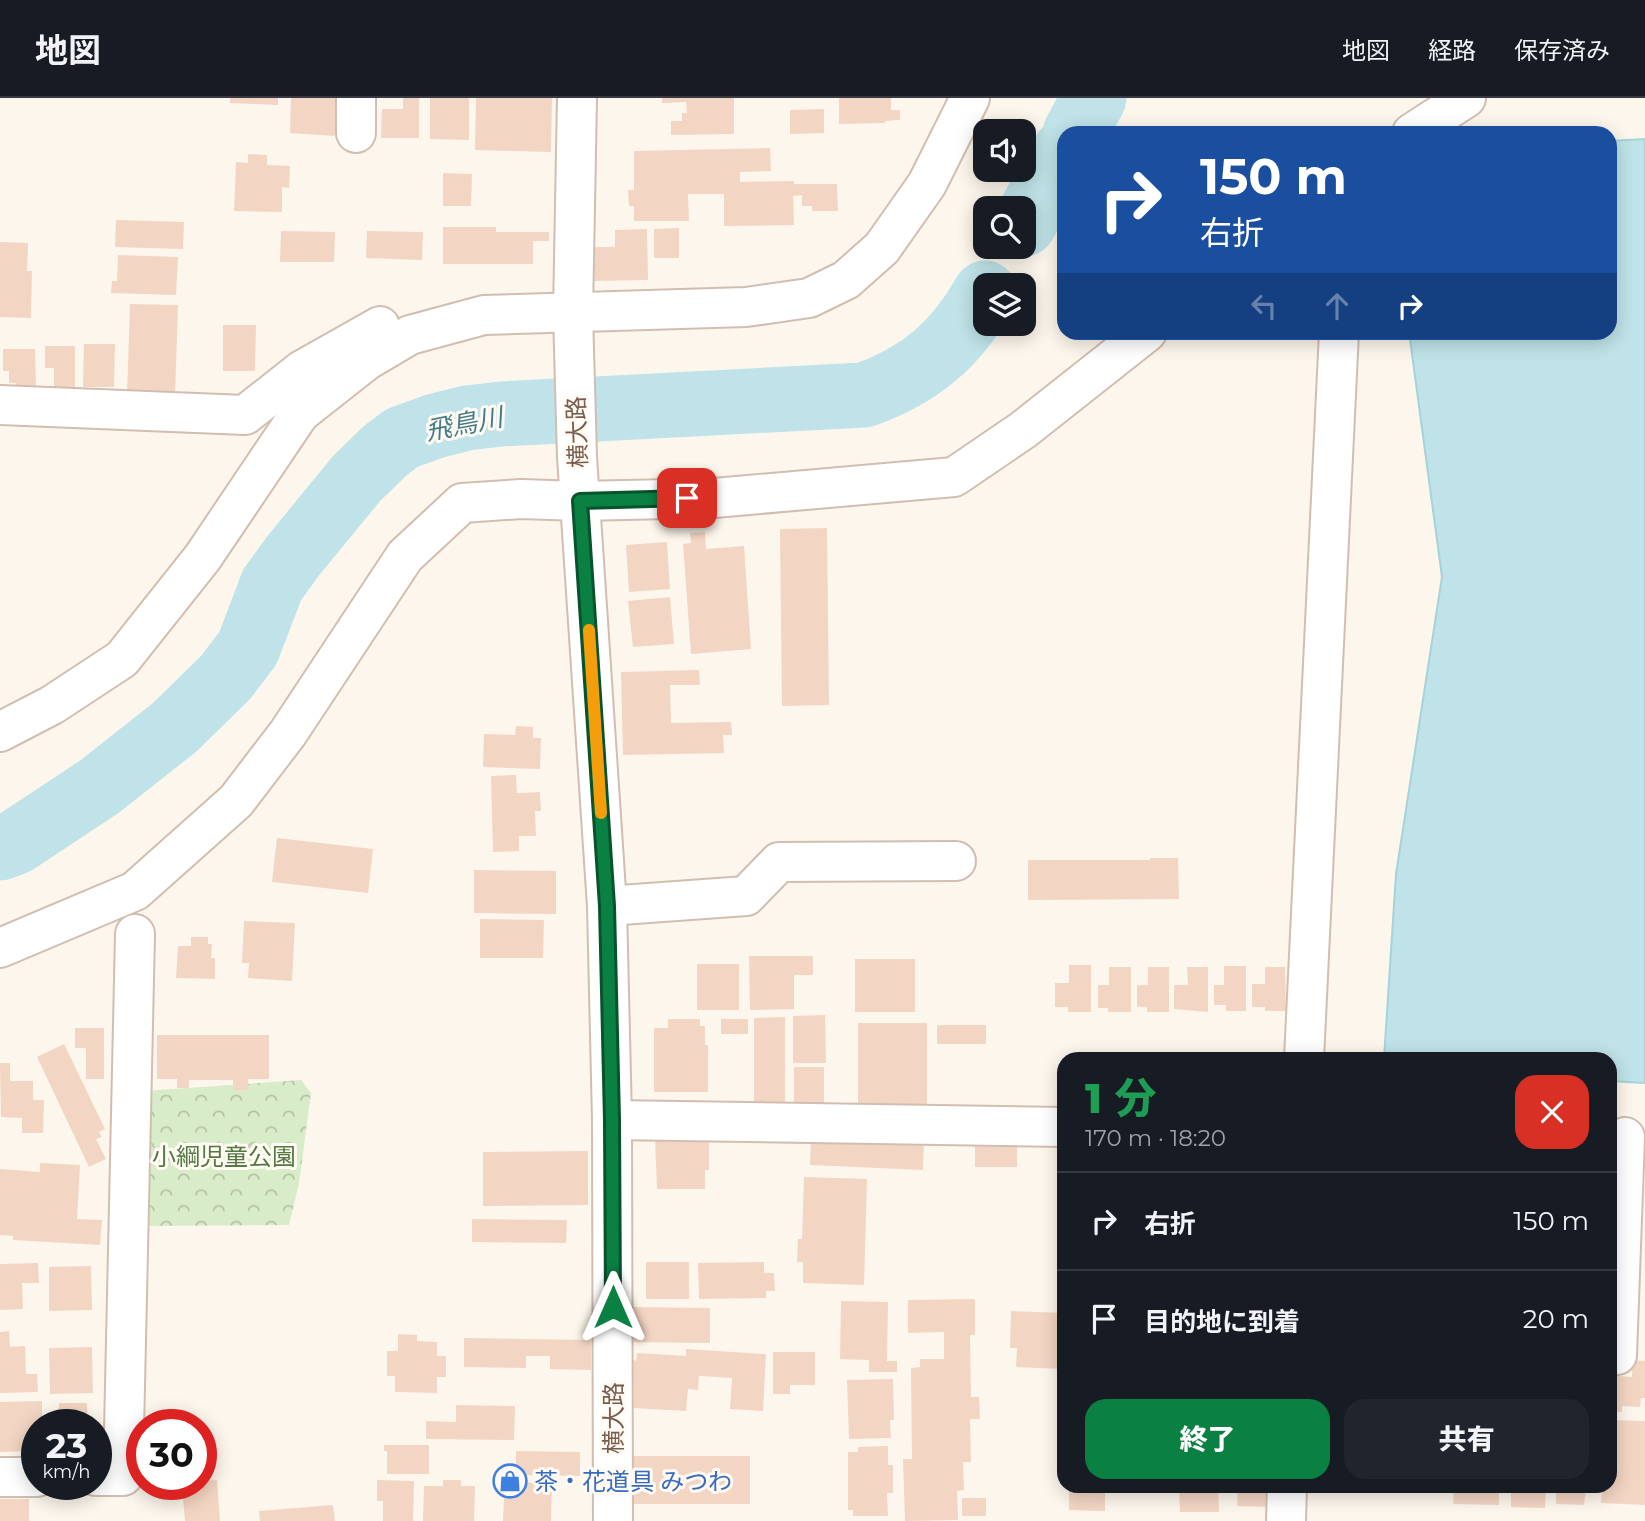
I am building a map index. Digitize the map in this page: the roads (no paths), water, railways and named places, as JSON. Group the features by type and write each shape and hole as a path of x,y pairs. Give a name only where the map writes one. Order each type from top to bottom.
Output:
{"street":[{"name":"横大路","path":"577,98 574,332 577,457 607,906 612,1120 613,1521"},
{"path":"0,732 52,705 122,659 203,557 300,413 366,361 410,335 484,315 574,332 809,298 846,280 882,248 928,184 970,98"},
{"path":"1423,126 1466,98"},
{"path":"0,405 245,415 302,370 422,304 469,319"},
{"path":"0,948 135,891 236,801 288,733 405,556 462,503 521,499 580,501 714,498 954,477 1023,430 1137,340"},
{"path":"1304,1052 1339,340"},
{"path":"607,906 746,896 779,862 956,861"},
{"path":"112,1476 123,1476 135,934"},
{"path":"612,1120 1057,1127"},
{"path":"1617,1355 1627,1137"},
{"path":"0,1477 21,1477"},
{"path":"1286,1521 1287,1493"}],"water":[{"path":"1645,139 1645,1083 1617,1081 1617,1052 1384,1052 1396,874 1442,577 1410,340 1617,340 1617,141"}],"waterway":[{"name":"飛鳥川","path":"1079,126 1094,98"},
{"name":"飛鳥川","path":"1036,202 1057,165"},
{"name":"飛鳥川","path":"0,848 16,842 99,787 175,727 226,677 248,648 272,585 293,556 357,478 402,438 467,418 501,414 864,395 902,378 935,356 973,312"}],"place":[{"name":"茶・花道具 みつわ","path":"510,1481"}],"park label":[{"name":"小綱児童公園","path":"224,1156"}]}
